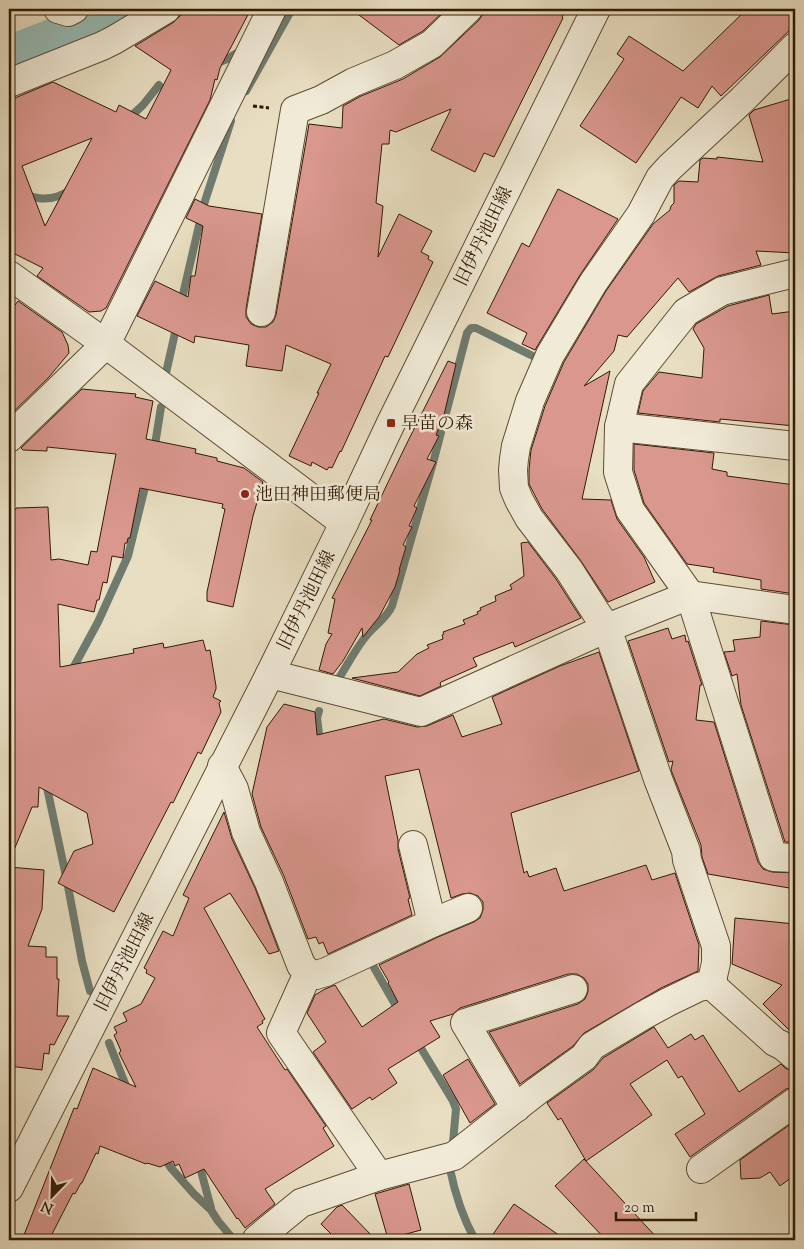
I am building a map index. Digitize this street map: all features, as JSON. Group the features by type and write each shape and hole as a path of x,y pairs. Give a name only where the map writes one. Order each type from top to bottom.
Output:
{"street":[{"path":"58,9 68,12 74,9"},
{"path":"9,83 102,46 166,9"},
{"path":"9,438 106,344 272,9"},
{"path":"261,312 296,110 395,65 432,44 468,9"},
{"name":"旧伊丹池田線","path":"9,1188 270,674 596,9"},
{"path":"795,47 660,178 641,214 593,283 550,355 530,401 516,446 513,470 516,494 529,518 569,570 607,628 658,779 686,851 716,946 717,955 713,984 717,990 774,1042 783,1046 795,1056"},
{"path":"795,273 722,291 686,312 629,384 619,427 618,472 630,510 690,595 772,858 795,858"},
{"path":"9,275 106,344 344,523"},
{"path":"619,427 795,446"},
{"path":"270,674 421,712 607,628 690,595 795,610"},
{"path":"222,766 234,789 246,832 269,882 301,965 308,973 316,975 326,972 468,908"},
{"path":"413,845 432,923"},
{"path":"308,973 281,1034 379,1176"},
{"path":"257,1240 257,1238 301,1203 379,1176 454,1156 584,1057 592,1046 668,1002 699,987 713,984"},
{"path":"516,1108 465,1023 573,989"},
{"path":"701,1169 795,1102"}],"building":[{"path":"182,9 251,9 220,68 217,80 215,79 210,100 106,308 101,311 89,312 37,276 43,268 9,251 9,98 15,98 53,82 116,112 119,105 146,119 171,70 135,46 174,22 180,16","holes":["92,138 45,226 22,166"]},
{"path":"351,9 446,9 423,31 399,45"},
{"path":"483,9 567,9 494,157 484,153 475,172 431,150 451,109 396,132 390,130 389,144 382,144 376,203 383,206 378,257 399,214 432,231 421,252 429,256 428,259 433,262 388,357 385,356 332,468 329,467 327,470 312,462 311,466 289,456 331,364 286,345 282,371 246,366 249,345 195,336 194,343 137,316 155,281 188,297 191,276 195,276 203,226 186,218 195,199 209,206 262,214 246,317 251,324 258,327 266,327 273,322 276,315 309,124 342,128 343,106 361,96 403,79 440,57 479,20 483,14"},
{"path":"747,9 795,9 795,25 721,96 712,86 698,108 681,97 636,163 580,126 624,59 617,54 629,36 683,71"},
{"path":"791,99 795,113 795,253 756,251 761,265 718,276 689,292 678,278 627,337 618,335 614,351 584,386 610,371 582,499 611,500 617,519 644,557 655,582 608,602 581,561 542,509 529,484 531,450 545,406 564,362 606,291 653,224 670,210 674,203 674,185 679,181 698,182 700,160 703,158 717,159 717,157 763,162 749,115 754,110"},
{"path":"558,189 618,219 580,275 535,350 522,344 527,333 487,313 522,243 529,247"},
{"path":"769,295 772,314 795,311 795,426 720,419 720,422 638,413 643,391 659,372 702,378 704,348 693,329 696,324 728,306"},
{"path":"18,301 62,332 68,345 69,353 49,377 9,416 9,313"},
{"path":"448,361 456,364 444,415 436,435 439,436 427,459 436,462 414,506 417,508 409,526 412,527 403,545 406,547 395,587 379,617 363,637 362,628 343,661 333,674 319,670 326,644 332,634 328,633 335,599 332,598 372,520 370,520"},
{"path":"82,389 136,394 135,397 153,401 146,439 196,449 195,453 217,458 217,461 244,468 263,482 253,516 233,607 207,601 207,592 225,509 222,508 223,504 140,488 130,538 125,543 123,558 112,556 107,583 103,582 94,612 58,604 60,667 134,653 133,649 163,643 164,648 203,640 206,651 210,650 216,686 213,697 221,701 219,703 221,712 201,754 198,752 173,803 171,802 114,912 58,883 74,851 93,844 87,813 39,787 38,807 32,807 9,862 9,510 48,507 51,560 59,559 88,565 91,551 97,552 116,454 47,447 47,451 23,450 21,448"},
{"path":"634,444 714,453 712,469 727,472 727,476 795,485 795,594 761,589 761,580 713,572 714,568 687,564 644,503 634,470"},
{"path":"528,542 556,579 581,618 515,647 513,642 473,658 477,666 441,682 441,686 420,696 352,678 398,672 417,654 429,648 427,645 443,639 443,632 465,624 463,620 478,614 477,612 481,610 480,608 496,601 495,596 512,589 510,585 524,576 521,543"},
{"path":"761,621 794,625 795,842 785,842 741,705 737,674 732,676 724,652 735,651 733,640 760,637"},
{"path":"668,628 672,639 685,635 686,642 688,641 702,685 700,685 696,720 714,722 758,862 763,869 772,872 795,873 795,889 708,874 702,857 701,845 671,770 673,761 669,762 628,641"},
{"path":"599,652 639,771 511,813 524,873 527,871 529,877 556,868 564,891 646,865 652,880 675,873 699,945 698,971 661,988 584,1033 573,1046 520,1084 489,1032 578,1004 585,999 588,992 588,984 584,978 577,974 568,974 460,1008 453,1014 430,1021 440,1037 388,1069 397,1083 372,1100 370,1097 352,1109 313,1052 326,1042 307,1013 315,995 335,985 362,1027 398,1002 379,965 474,922 480,918 483,902 478,896 470,893 451,898 419,769 385,776 412,915 328,954 323,942 319,944 316,937 308,939 284,876 261,827 252,794 267,727 284,704 315,712 317,735 384,719 417,727 427,726 453,715 462,737 502,724 492,697 560,666"},
{"path":"224,812 232,839 255,888 279,951 269,954 230,893 204,908 265,1019 257,1027 285,1070 287,1069 326,1126 323,1128 334,1146 265,1189 275,1204 245,1228 204,1169 185,1178 179,1164 175,1166 173,1161 160,1167 146,1164 100,1146 98,1154 96,1153 75,1194 73,1193 49,1240 22,1240 74,1108 77,1109 93,1068 136,1087 119,1053 121,1051 114,1035 117,1033 114,1027 127,1021 123,1013 141,1004 155,978 146,973 147,970 144,968 163,931 173,936 189,898 183,895"},
{"path":"9,867 44,870 42,909 28,946 46,947 46,957 57,957 57,979 59,979 57,1016 69,1016 54,1045 50,1044 49,1054 44,1053 42,1070 9,1066"},
{"path":"735,918 795,924 795,1036 763,1004 782,985 732,964"},
{"path":"654,1027 668,1048 691,1034 695,1040 703,1035 739,1092 781,1064 785,1068 795,1071 795,1087 786,1089 690,1157 675,1134 705,1114 682,1076 678,1078 667,1060 630,1084 652,1115 586,1161 561,1118 558,1120 547,1103 593,1070 603,1058"},
{"path":"468,1059 495,1104 470,1123 443,1075"},
{"path":"795,1121 795,1175 780,1186 770,1172 760,1178 741,1179 740,1160"},
{"path":"584,1159 659,1240 606,1240 555,1186"},
{"path":"409,1184 421,1230 388,1239 375,1194"},
{"path":"514,1204 566,1240 489,1240"},
{"path":"342,1205 376,1240 337,1240 321,1224 337,1207"}],"waterway":[{"path":"9,60 74,35 120,9"},
{"path":"246,91 292,9"},
{"path":"215,64 237,53"},
{"path":"127,120 143,105 159,85"},
{"path":"181,303 204,204 231,121"},
{"path":"9,187 32,197 47,199 62,195 70,190"},
{"path":"166,373 177,324"},
{"path":"339,678 363,640 387,615 392,606 433,463 467,333 471,328 476,328 541,360"},
{"path":"154,451 161,407"},
{"path":"71,672 98,622 128,556 147,479"},
{"path":"319,711 317,718 320,742"},
{"path":"46,783 82,961 90,991"},
{"path":"260,888 258,894 264,911"},
{"path":"372,964 400,1013"},
{"path":"416,1040 456,1109 453,1142"},
{"path":"109,1043 128,1091"},
{"path":"163,1156 194,1194 211,1210 234,1240"},
{"path":"202,1161 201,1171 211,1208"},
{"path":"450,1169 460,1206 475,1240"}],"place":[{"name":"早苗の森","path":"391,423"},
{"name":"池田神田郵便局","path":"245,494"}]}
